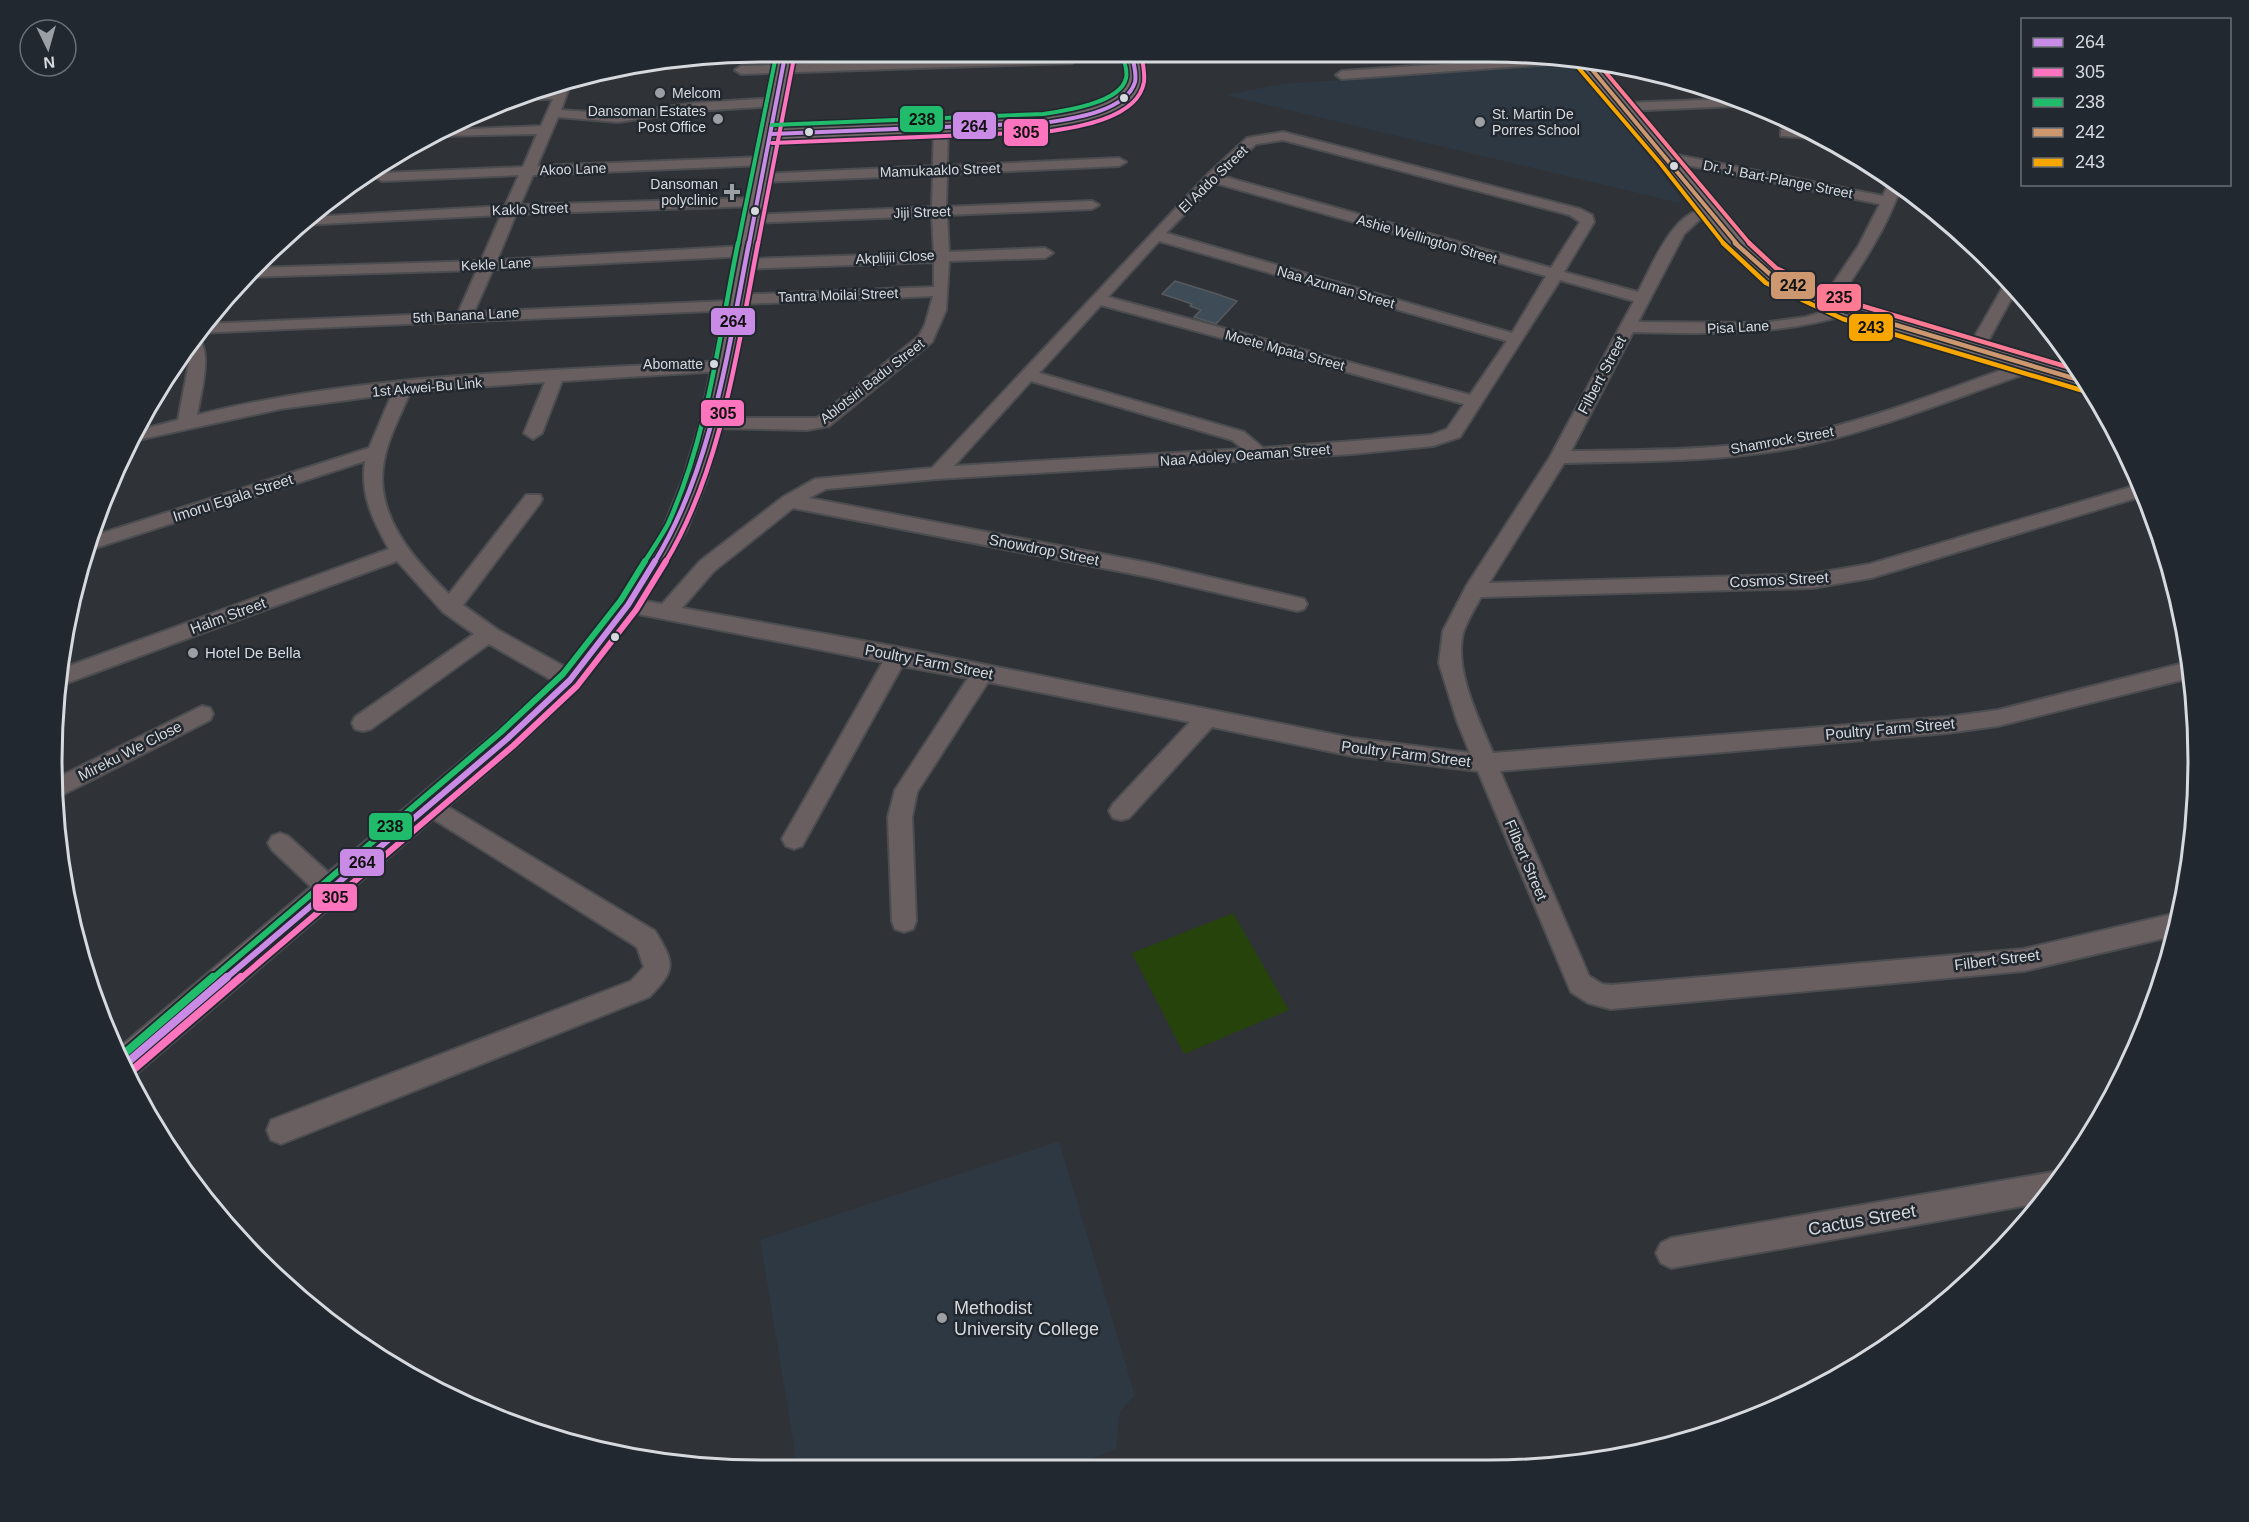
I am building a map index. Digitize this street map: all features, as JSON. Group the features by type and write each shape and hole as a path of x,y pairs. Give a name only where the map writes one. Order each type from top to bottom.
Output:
{"main road":[{"path":"772,134 1044,123 1099,111 1133,89 1135,81 1133,62"},
{"path":"130,1061 332,891 507,739 570,680 628,605 683,512 711,423 758,190 772,134 784,63"},
{"path":"1592,69 1747,255 1771,274 1827,303 1846,310 2074,378"}],"street":[{"path":"741,70 784,63 879,62"},
{"path":"1342,75 1516,63"},
{"path":"465,315 563,90"},
{"path":"546,96 561,95"},
{"path":"552,113 618,118 695,107 777,102"},
{"path":"1625,106 1722,102"},
{"name":"Ablotsiri Badu Street","path":"711,423 807,425 823,422 926,339 934,326 943,255 939,211 942,171 941,127"},
{"path":"453,134 545,130"},
{"path":"1786,133 1797,134"},
{"name":"El Addo Street","path":"937,473 1156,235 1252,141 1283,136 1575,212 1583,215 1587,222"},
{"name":"Dr. J. Bart-Plange Street","path":"1667,157 1890,201"},
{"name":"Mamukaaklo Street","path":"758,190 942,171 1119,162"},
{"name":"Akoo Lane","path":"382,177 528,170 758,190"},
{"name":"Ashie Wellington Street","path":"1212,178 1641,298"},
{"name":"Kaklo Street","path":"317,221 510,210 758,190"},
{"name":"Jiji Street","path":"758,190 939,211 1092,205"},
{"path":"1827,303 1867,245 1893,191"},
{"name":"Filbert Street","path":"1711,213 1694,217 1684,224 1641,298 1559,457 1474,590 1453,631 1450,663 1485,763 1580,984 1597,995 1611,997 2024,960 2168,926"},
{"name":"Naa Adoley Oeaman Street","path":"666,613 707,566 790,501 822,483 835,480 1260,454 1433,440 1454,433 1472,401 1516,339 1587,222"},
{"name":"Naa Azuman Street","path":"1156,235 1516,339"},
{"name":"Akplijii Close","path":"745,257 1045,253"},
{"name":"Kekle Lane","path":"260,273 745,257"},
{"name":"Tantra Moilai Street","path":"736,302 939,291"},
{"path":"1975,350 2007,292"},
{"name":"Moete Mpata Street","path":"1097,299 1472,401"},
{"name":"5th Banana Lane","path":"212,328 736,302"},
{"name":"Pisa Lane","path":"1628,327 1707,329 1771,326 1806,322 1846,310"},
{"path":"188,421 198,358 195,350"},
{"name":"1st Akwei-Bu Link","path":"143,434 188,421 274,404 404,387 723,366"},
{"name":"Shamrock Street","path":"1559,457 1659,455 1748,448 1827,435 2031,366"},
{"path":"1029,375 1238,436 1260,454"},
{"path":"533,434 555,378"},
{"path":"404,387 378,451 373,470 373,492 399,554 450,607 488,634 570,680"},
{"name":"Imoru Egala Street","path":"97,542 378,451"},
{"name":"Cosmos Street","path":"1474,590 1812,581 1871,571 2134,492"},
{"path":"450,607 492,549 533,499"},
{"name":"Snowdrop Street","path":"790,501 1149,570 1297,604"},
{"name":"Halm Street","path":"67,676 399,554"},
{"name":"Poultry Farm Street","path":"628,605 983,672 1208,717 1366,752 1432,760 1485,763 1947,725 1998,718 2182,672"},
{"path":"363,723 488,634"},
{"path":"794,839 897,655"},
{"path":"904,921 900,817 906,790 983,672"},
{"name":"Mireku We Close","path":"63,785 202,714"},
{"path":"1121,811 1208,717"},
{"path":"281,1130 639,989 658,971 653,951 646,939 430,806"},
{"path":"280,843 332,891"},
{"name":"Cactus Street","path":"1671,1253 2042,1188"}],"shaded area":[{"name":"St. Martin De Porres School","path":"1560,65 1582,67 1590,78 1584,80 1631,134 1679,196 1680,203 1225,95 1281,84"},
{"name":"Methodist University College","path":"1059,1141 1135,1395 1120,1412 1116,1449 1088,1460 796,1460 760,1240"}],"green space":[{"path":"1233,913 1289,1010 1184,1054 1132,953"}],"building":[{"path":"1175,281 1237,301 1216,324 1194,317 1201,310 1190,306 1192,304 1162,294"}],"transit line":[{"name":"238","path":"126,1052 501,732 563,674 621,600 667,525 686,476 702,421 775,62"},
{"name":"264","path":"130,1061 507,739 570,680 628,605 675,529 695,479 711,423 745,264 784,62"},
{"name":"305","path":"134,1069 513,746 577,686 636,610 683,533 704,481 720,425 754,266 793,62"},
{"name":"238","path":"772,125 1043,114 1091,104 1114,94 1122,87 1126,79 1124,62"},
{"name":"264","path":"772,134 1044,123 1082,116 1110,107 1130,92 1135,82 1133,62"},
{"name":"305","path":"772,143 1044,132 1070,128 1101,120 1128,107 1143,86 1142,62"},
{"name":"243","path":"1578,67 1660,163 1725,246 1766,283 1843,319 2081,390"},
{"name":"242","path":"1592,69 1667,157 1732,240 1771,275 1846,310 2074,378"},
{"name":"235","path":"1605,72 1674,151 1739,234 1776,268 1849,302 2066,367"}],"place":[{"name":"Melcom","path":"660,93"},
{"name":"Dansoman Estates Post Office","path":"718,119"},
{"name":"St. Martin De Porres School","path":"1480,122"},
{"name":"Dansoman polyclinic","path":"732,192"},
{"name":"Abomatte","path":"714,364"},
{"name":"Hotel De Bella","path":"193,653"},
{"name":"Methodist University College","path":"942,1318"}]}
